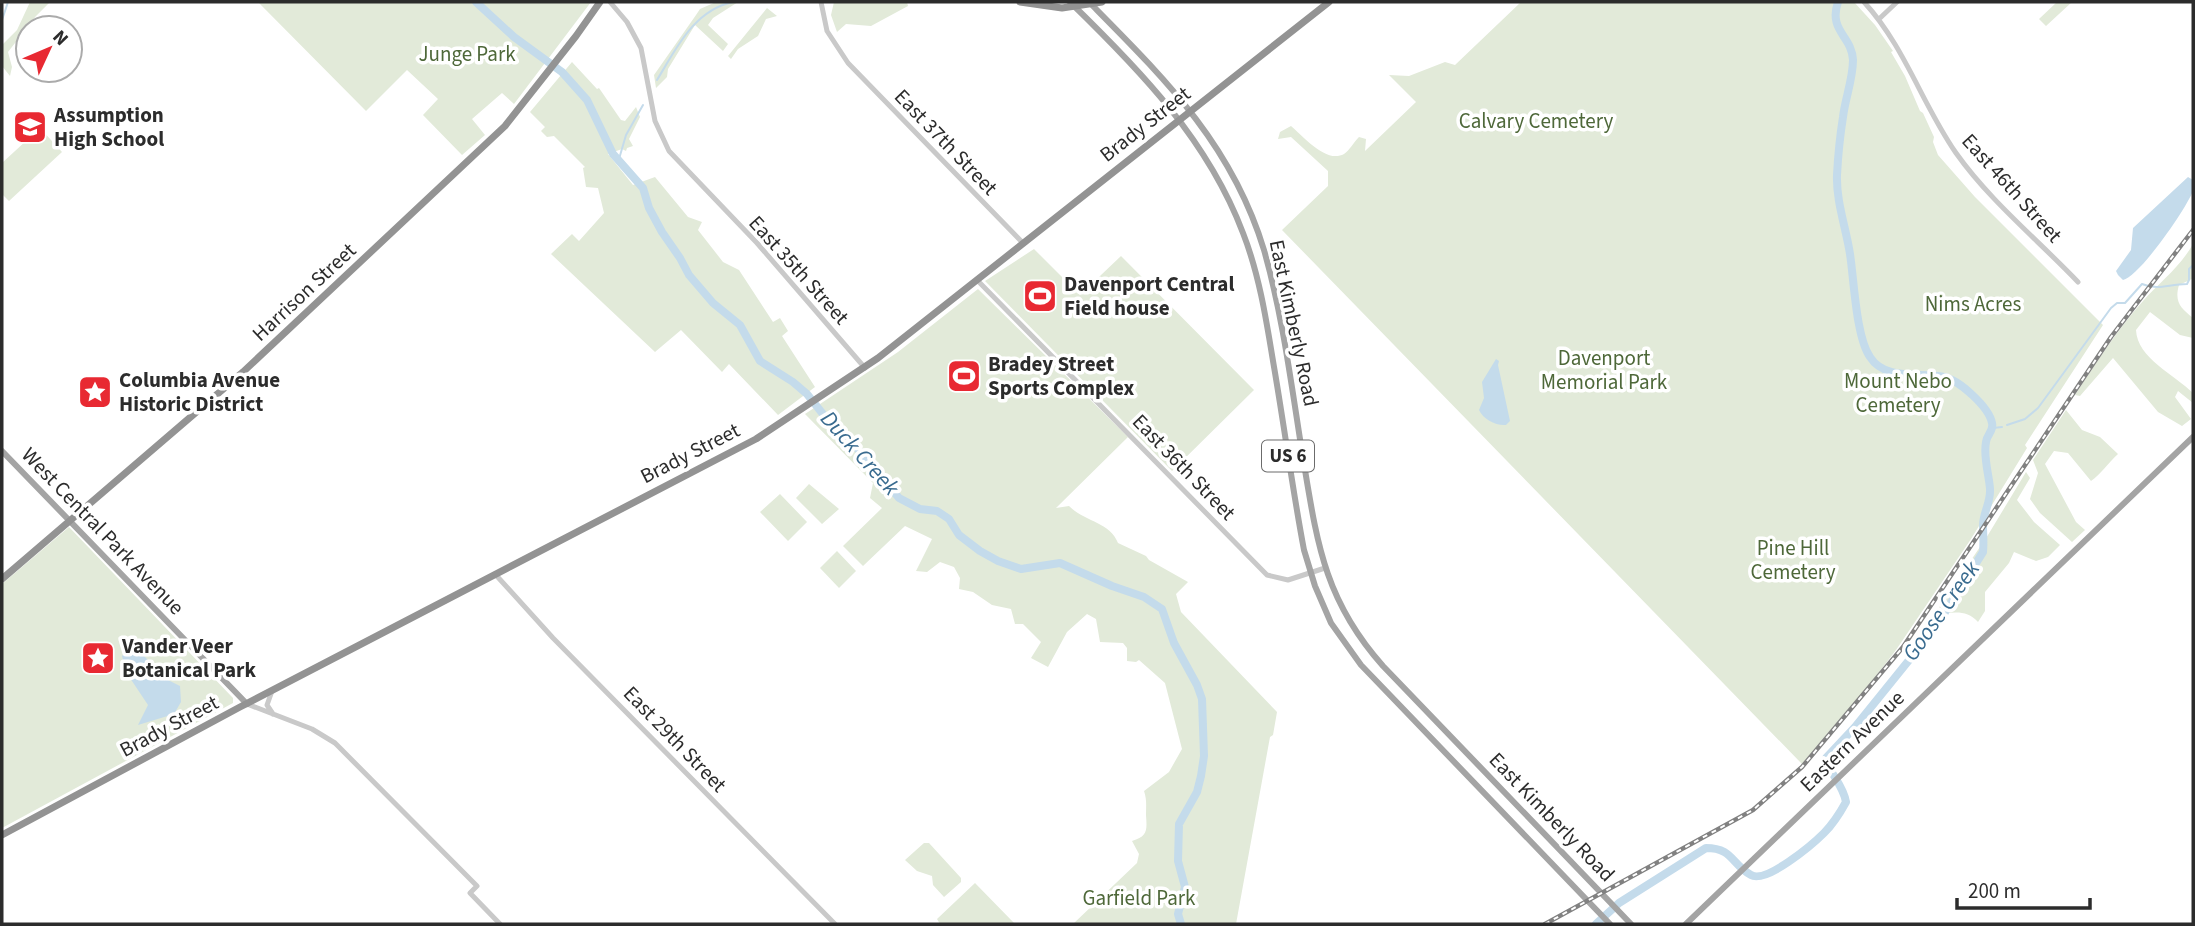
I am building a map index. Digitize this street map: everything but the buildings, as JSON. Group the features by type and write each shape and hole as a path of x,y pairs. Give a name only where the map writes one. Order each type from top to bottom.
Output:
{"highway":[{"name":"Harrison Street","path":"2,579 226,387 505,126 600,2"},
{"path":"1020,2 1049,8 1102,2"},
{"name":"Brady Street","path":"2,834 734,451 798,412 865,368 1329,2"}],"main road":[{"name":"East Kimberly Road","path":"1091,3 1191,110 1229,168 1248,206 1263,248 1276,303 1319,549 1342,611 1370,652 1631,924"},
{"name":"East Kimberly Road","path":"1073,4 1134,65 1180,119 1205,155 1243,231 1266,317 1300,529 1311,572 1332,623 1361,665 1610,924"},
{"name":"Eastern Avenue","path":"1686,924 2193,437"},
{"name":"West Central Park Avenue","path":"2,451 247,704"}],"street":[{"name":"East 35th Street","path":"610,2 628,22 641,48 655,121 662,141 678,163 758,244 865,368"},
{"name":"East 37th Street","path":"821,2 827,31 848,63 1023,243"},
{"name":"East 46th Street","path":"1864,2 1880,19 1900,49 1940,128 1965,166 2078,282"},
{"path":"1880,19 1897,2"},
{"name":"East 36th Street","path":"977,280 1267,575 1287,580 1325,568"},
{"name":"East 29th Street","path":"495,574 553,638 835,924"},
{"path":"272,691 267,705 275,716"},
{"path":"247,704 312,729 335,743 477,886 470,893 500,924"}],"green space":[{"path":"30,2 50,2 38,14 24,14"},
{"name":"Junge Park","path":"258,2 591,2 514,104 502,93 472,119 485,135 462,155 423,115 438,99 407,70 366,111"},
{"path":"716,2 738,2 713,18 708,25 728,44 723,51 695,25 668,69 667,77 656,88 654,75 700,9"},
{"path":"834,2 907,2 908,6 871,26 846,24 837,32 831,15"},
{"path":"1521,2 1854,2 1875,25 1893,51 1891,52 1934,137 1938,155 1975,197 2103,325 2025,445 2027,448 1971,539 1896,650 1802,764 1282,230 1328,186 1328,171 1291,137 1278,139 1280,132 1291,126 1315,148 1337,156 1346,153 1359,137 1366,139 1365,151 1416,102 1389,75 1409,76 1445,62 1455,65"},
{"path":"2057,2 2072,2 2046,26 2039,19"},
{"path":"767,8 777,16 766,19 758,36 738,49 731,59 728,56"},
{"path":"14,33 14,44 8,52 12,67 10,76 2,66 2,45"},
{"path":"572,62 597,89 599,88 621,120 625,121 636,107 640,117 629,139 633,146 626,151 622,149 608,154 633,185 655,177 688,217 702,222 698,230 723,262 739,270 773,322 780,318 788,331 782,336 815,387 778,415 729,364 722,372 681,330 655,352 551,254 572,234 579,241 604,213 598,188 586,187 585,167 554,136 547,137 541,131 545,127 530,112"},
{"path":"40,128 62,152 9,201 2,194 2,163"},
{"path":"2193,244 2192,279 2179,285 2177,296 2182,308 2193,318 2193,338 2180,335 2150,312 2136,330 2138,340 2150,357 2193,393 2193,403 2178,391 2175,397 2191,419 2182,426 2158,412 2113,358 2080,396 2075,395 2124,323 2176,267"},
{"path":"1034,249 1080,295 1121,256 1254,390 1172,471 985,281"},
{"name":"Garfield Park","path":"978,289 1128,437 1056,508 1069,506 1103,526 1118,543 1146,556 1188,582 1176,594 1181,612 1277,712 1273,735 1270,737 1236,924 1073,924 1137,863 1139,854 1132,841 1144,835 1146,828 1144,791 1169,772 1182,749 1165,683 1139,660 1127,661 1127,648 1123,643 1100,642 1096,619 1087,614 1067,632 1048,667 1031,658 1041,642 1023,624 1015,624 1011,609 992,605 973,592 959,589 960,578 954,567 940,562 927,572 916,571 932,539 905,526 863,566 843,546 882,508 870,498 873,483 805,414 898,352"},
{"path":"2066,410 2082,430 2100,437 2118,454 2091,481 2068,453 2054,451 2045,464 2076,522 2085,530 2072,542 2040,513 2030,499 2038,473 2033,460"},
{"path":"2026,472 2030,478 2017,500 2034,522 2060,545 2048,557 2036,561 2014,552 2009,563 1985,592 1985,611 1978,622 1963,613 1934,615 1988,535"},
{"path":"809,484 839,509 822,524 796,498"},
{"path":"780,494 807,522 788,541 760,512"},
{"name":"Vander Veer Botanical Park","path":"69,527 233,698 233,703 2,828 2,584"},
{"path":"837,551 856,571 839,588 820,568"},
{"path":"924,843 929,843 961,878 961,882 944,897 933,885 932,876 917,871 905,860"},
{"path":"975,883 1015,924 940,924 937,919"}],"water":[{"path":"2188,177 2193,180 2193,191 2182,212 2151,255 2131,276 2123,280 2116,271 2131,250 2133,228"},
{"path":"1496,359 1499,361 1510,421 1506,425 1490,421 1479,410 1484,398 1482,382"},
{"path":"130,648 137,649 168,680 180,686 181,702 174,714 138,725 148,705 126,672 122,656"}],"waterway":[{"path":"2,20 8,2"},
{"name":"Duck Creek","path":"476,2 514,37 562,72 587,100 613,154 643,188 649,208 689,275 713,303 740,325 760,361 807,394 838,433 856,447 899,498 920,509 937,511 949,519 959,535 998,561 1021,569 1060,563 1144,597 1162,609 1174,643 1202,699 1204,756 1201,776 1197,792 1179,824 1178,861 1185,887 1178,914 1181,924"},
{"path":"657,80 679,44 697,22 719,6 733,2"},
{"name":"Goose Creek","path":"1596,924 1619,903 1706,848 1722,851 1744,871 1758,876 1789,862 1824,833 1846,802 1826,758 1855,727 1935,628 1983,552 1983,521 1990,494 1985,454 1992,426 1990,417 1972,395 1950,379 1885,370 1877,365 1865,348 1837,185 1841,131 1853,60 1852,52 1836,20 1838,2"},
{"path":"619,159 626,135 643,105"},
{"path":"2007,425 2025,419 2038,408 2111,308 2117,303 2125,303 2142,284 2159,287 2187,284 2189,269 2193,265"},
{"path":"1993,428 2002,427"}],"railway":[{"path":"1545,924 1753,810 1802,767 1903,647 2111,337 2193,230"}],"place":[{"name":"Assumption High School","path":"30,127"},
{"name":"Davenport Central Field house","path":"1040,296"},
{"name":"Bradey Street Sports Complex","path":"964,376"},
{"name":"Columbia Avenue Historic District","path":"95,392"},
{"name":"Vander Veer Botanical Park","path":"98,658"}],"park label":[{"name":"Calvary Cemetery","path":"1536,121"},
{"name":"Nims Acres","path":"1973,304"},
{"name":"Davenport Memorial Park","path":"1604,370"},
{"name":"Mount Nebo Cemetery","path":"1898,393"},
{"name":"Pine Hill Cemetery","path":"1793,560"}]}
